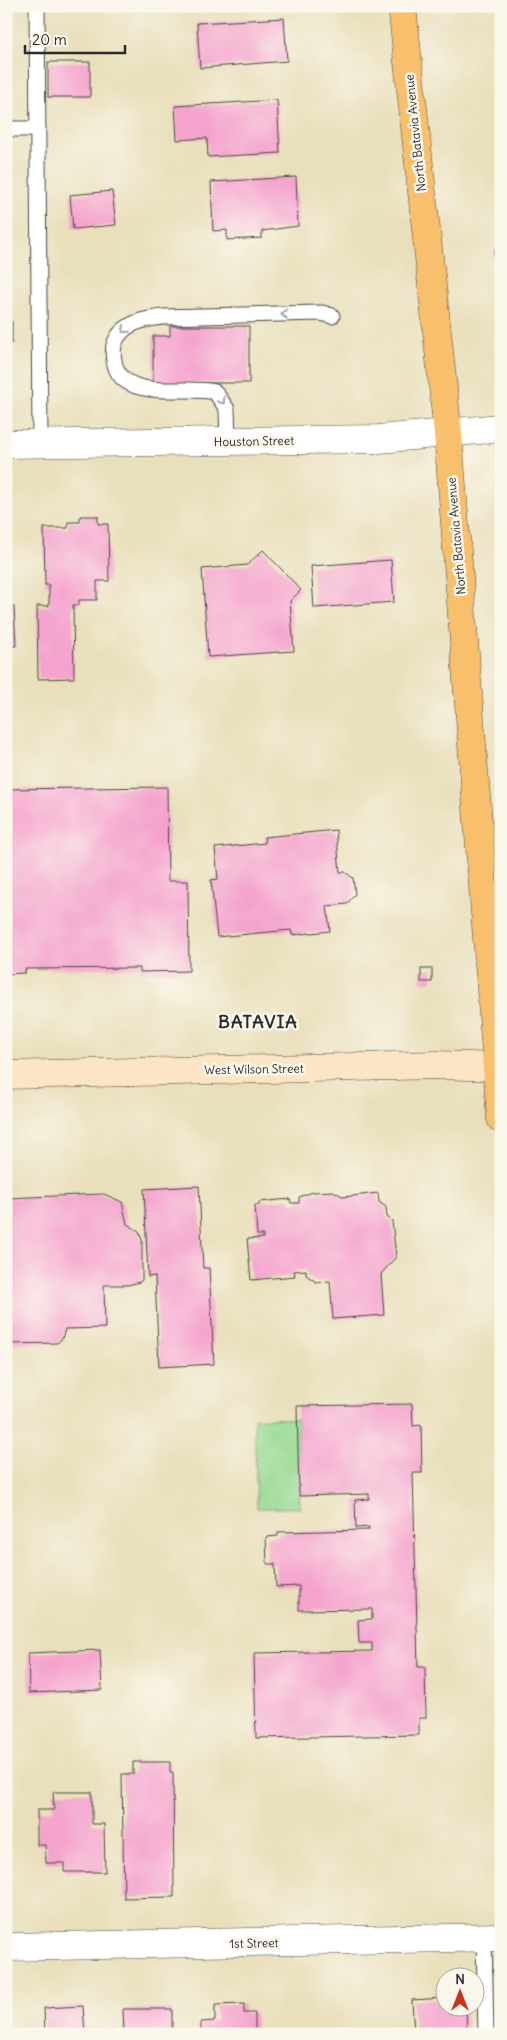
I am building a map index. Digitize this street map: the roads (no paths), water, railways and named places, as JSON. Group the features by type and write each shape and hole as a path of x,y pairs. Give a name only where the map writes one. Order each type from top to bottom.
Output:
{"main road":[{"name":"North Batavia Avenue","path":"402,6 448,434 499,1067 501,1119"},
{"name":"West Wilson Street","path":"6,1075 437,1065 499,1067"}],"street":[{"name":"Houston Street","path":"6,444 386,439 501,428"},
{"name":"1st Street","path":"6,1947 492,1937"}],"lane":[{"path":"37,6 40,444"},
{"path":"6,130 38,129"},
{"path":"228,441 227,409 215,392 204,389 145,389 132,385 123,378 116,369 113,357 114,344 118,335 128,326 147,319 163,317 322,313 332,316"},
{"path":"486,2034 492,1937"}],"district":[{"name":"BATAVIA","path":"258,1021"}]}
